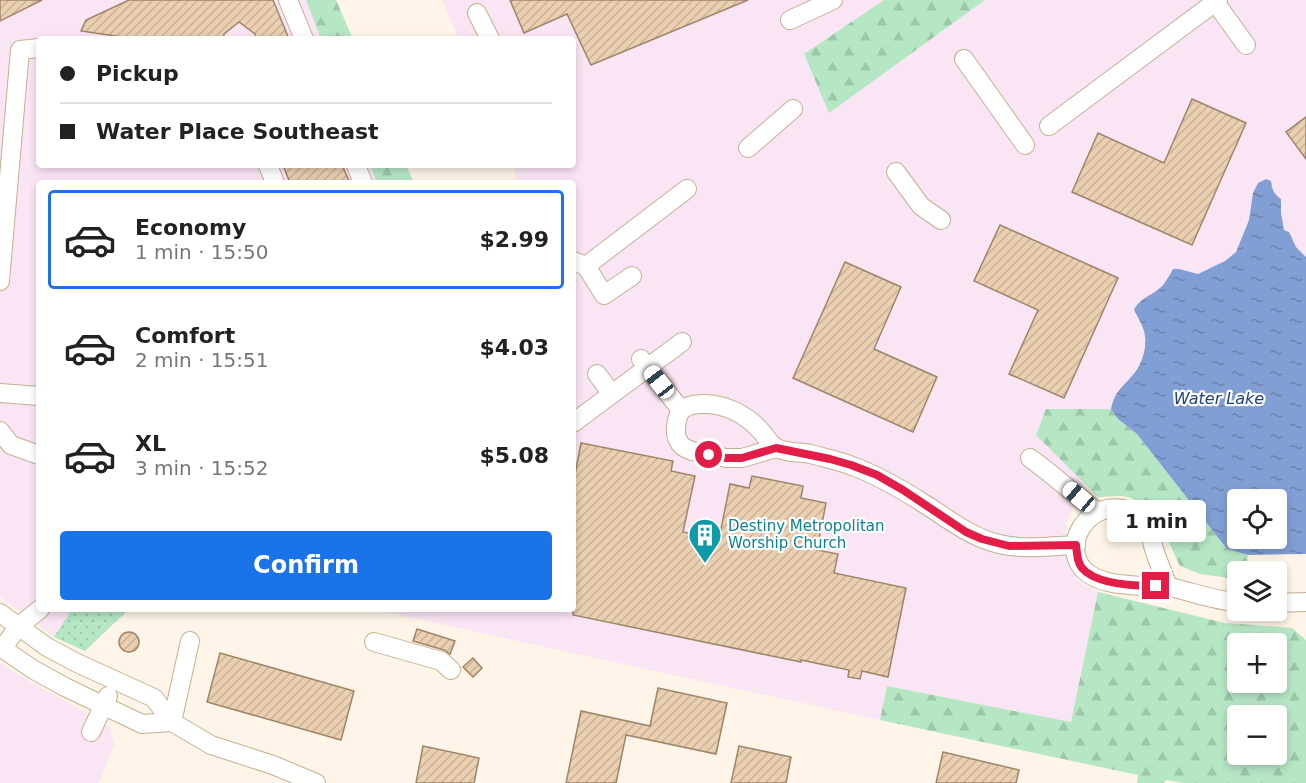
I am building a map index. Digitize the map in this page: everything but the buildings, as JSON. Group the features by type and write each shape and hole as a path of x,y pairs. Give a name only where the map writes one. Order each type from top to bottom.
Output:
{"street":[{"path":"288,0 303,36"},
{"path":"790,20 833,0"},
{"path":"1049,126 1216,1 1246,45"},
{"path":"477,13 488,36"},
{"path":"0,281 1,241 20,50 36,48"},
{"path":"964,59 1025,145"},
{"path":"748,148 793,109"},
{"path":"896,172 921,206 941,220"},
{"path":"632,276 604,295 580,263 687,189"},
{"path":"576,421 612,394 644,364 682,342"},
{"path":"644,364 681,410"},
{"path":"597,374 612,394"},
{"path":"0,393 36,396"},
{"path":"776,448 750,421 735,411 710,404 701,404 686,407 678,416 676,433 678,441 687,449 726,458 742,458 776,448 830,459 877,475 966,532 997,544 1025,547 1076,545"},
{"path":"0,431 11,445 36,454"},
{"path":"1030,458 1097,512"},
{"path":"1168,586 1155,554 1148,526 1140,517 1129,510 1114,507 1097,512 1084,523 1076,545 1077,557 1083,568 1096,578 1133,585 1168,586 1227,600"},
{"path":"1287,603 1306,602"},
{"path":"0,612 47,647 153,698 172,722 211,745 273,765 316,783"},
{"path":"36,612 18,627 1,648 65,687 142,724 172,722"},
{"path":"172,722 190,641"},
{"path":"375,642 441,661 451,670"},
{"path":"91,732 115,681"}],"shaded area":[{"path":"0,0 306,0 320,36 36,36 36,168 371,168 376,180 36,180 36,612 70,612 54,637 0,597"},
{"path":"442,0 884,0 804,54 829,112 985,0 1306,0 1306,257 1296,247 1289,232 1284,230 1281,199 1272,189 1253,193 1249,220 1236,252 1225,261 1198,274 1173,269 1163,285 1137,303 1134,311 1146,336 1143,356 1133,375 1120,388 1118,419 1066,522 1068,565 1080,583 1098,592 1071,722 887,686 880,720 385,612 576,612 576,180 516,180 514,168 576,168 576,36 458,36"},
{"path":"0,662 10,670 109,726 114,745 99,783 0,783"}],"green space":[{"path":"306,0 336,0 352,36 320,36"},
{"path":"884,0 985,0 829,113 804,54"},
{"path":"371,168 407,168 413,180 376,180"},
{"path":"1046,409 1111,409 1118,419 1137,434 1227,549 1248,555 1247,561 1227,561 1227,578 1200,574 1180,566 1161,527 1148,510 1128,497 1098,497 1036,435"},
{"path":"1098,592 1225,623 1292,628 1306,640 1306,783 1184,783 1166,780 1164,783 1137,783 1138,775 880,720 887,686 1071,722"},
{"path":"70,612 126,612 85,651 54,637"}],"water":[{"name":"Water Lake","path":"1266,179 1271,181 1274,192 1281,199 1284,230 1289,232 1296,247 1306,257 1306,554 1248,555 1227,549 1137,434 1118,419 1111,409 1116,395 1137,369 1144,353 1145,334 1134,310 1143,299 1163,285 1173,269 1198,274 1225,261 1236,252 1249,220 1253,193 1258,183"}],"place":[{"name":"Destiny Metropolitan Worship Church","path":"705,564"}],"route":[{"path":"709,455 742,458 776,448 851,465 877,475 966,532 982,539 1009,546 1076,545 1077,557 1083,568 1096,578 1111,582 1156,586"}]}
